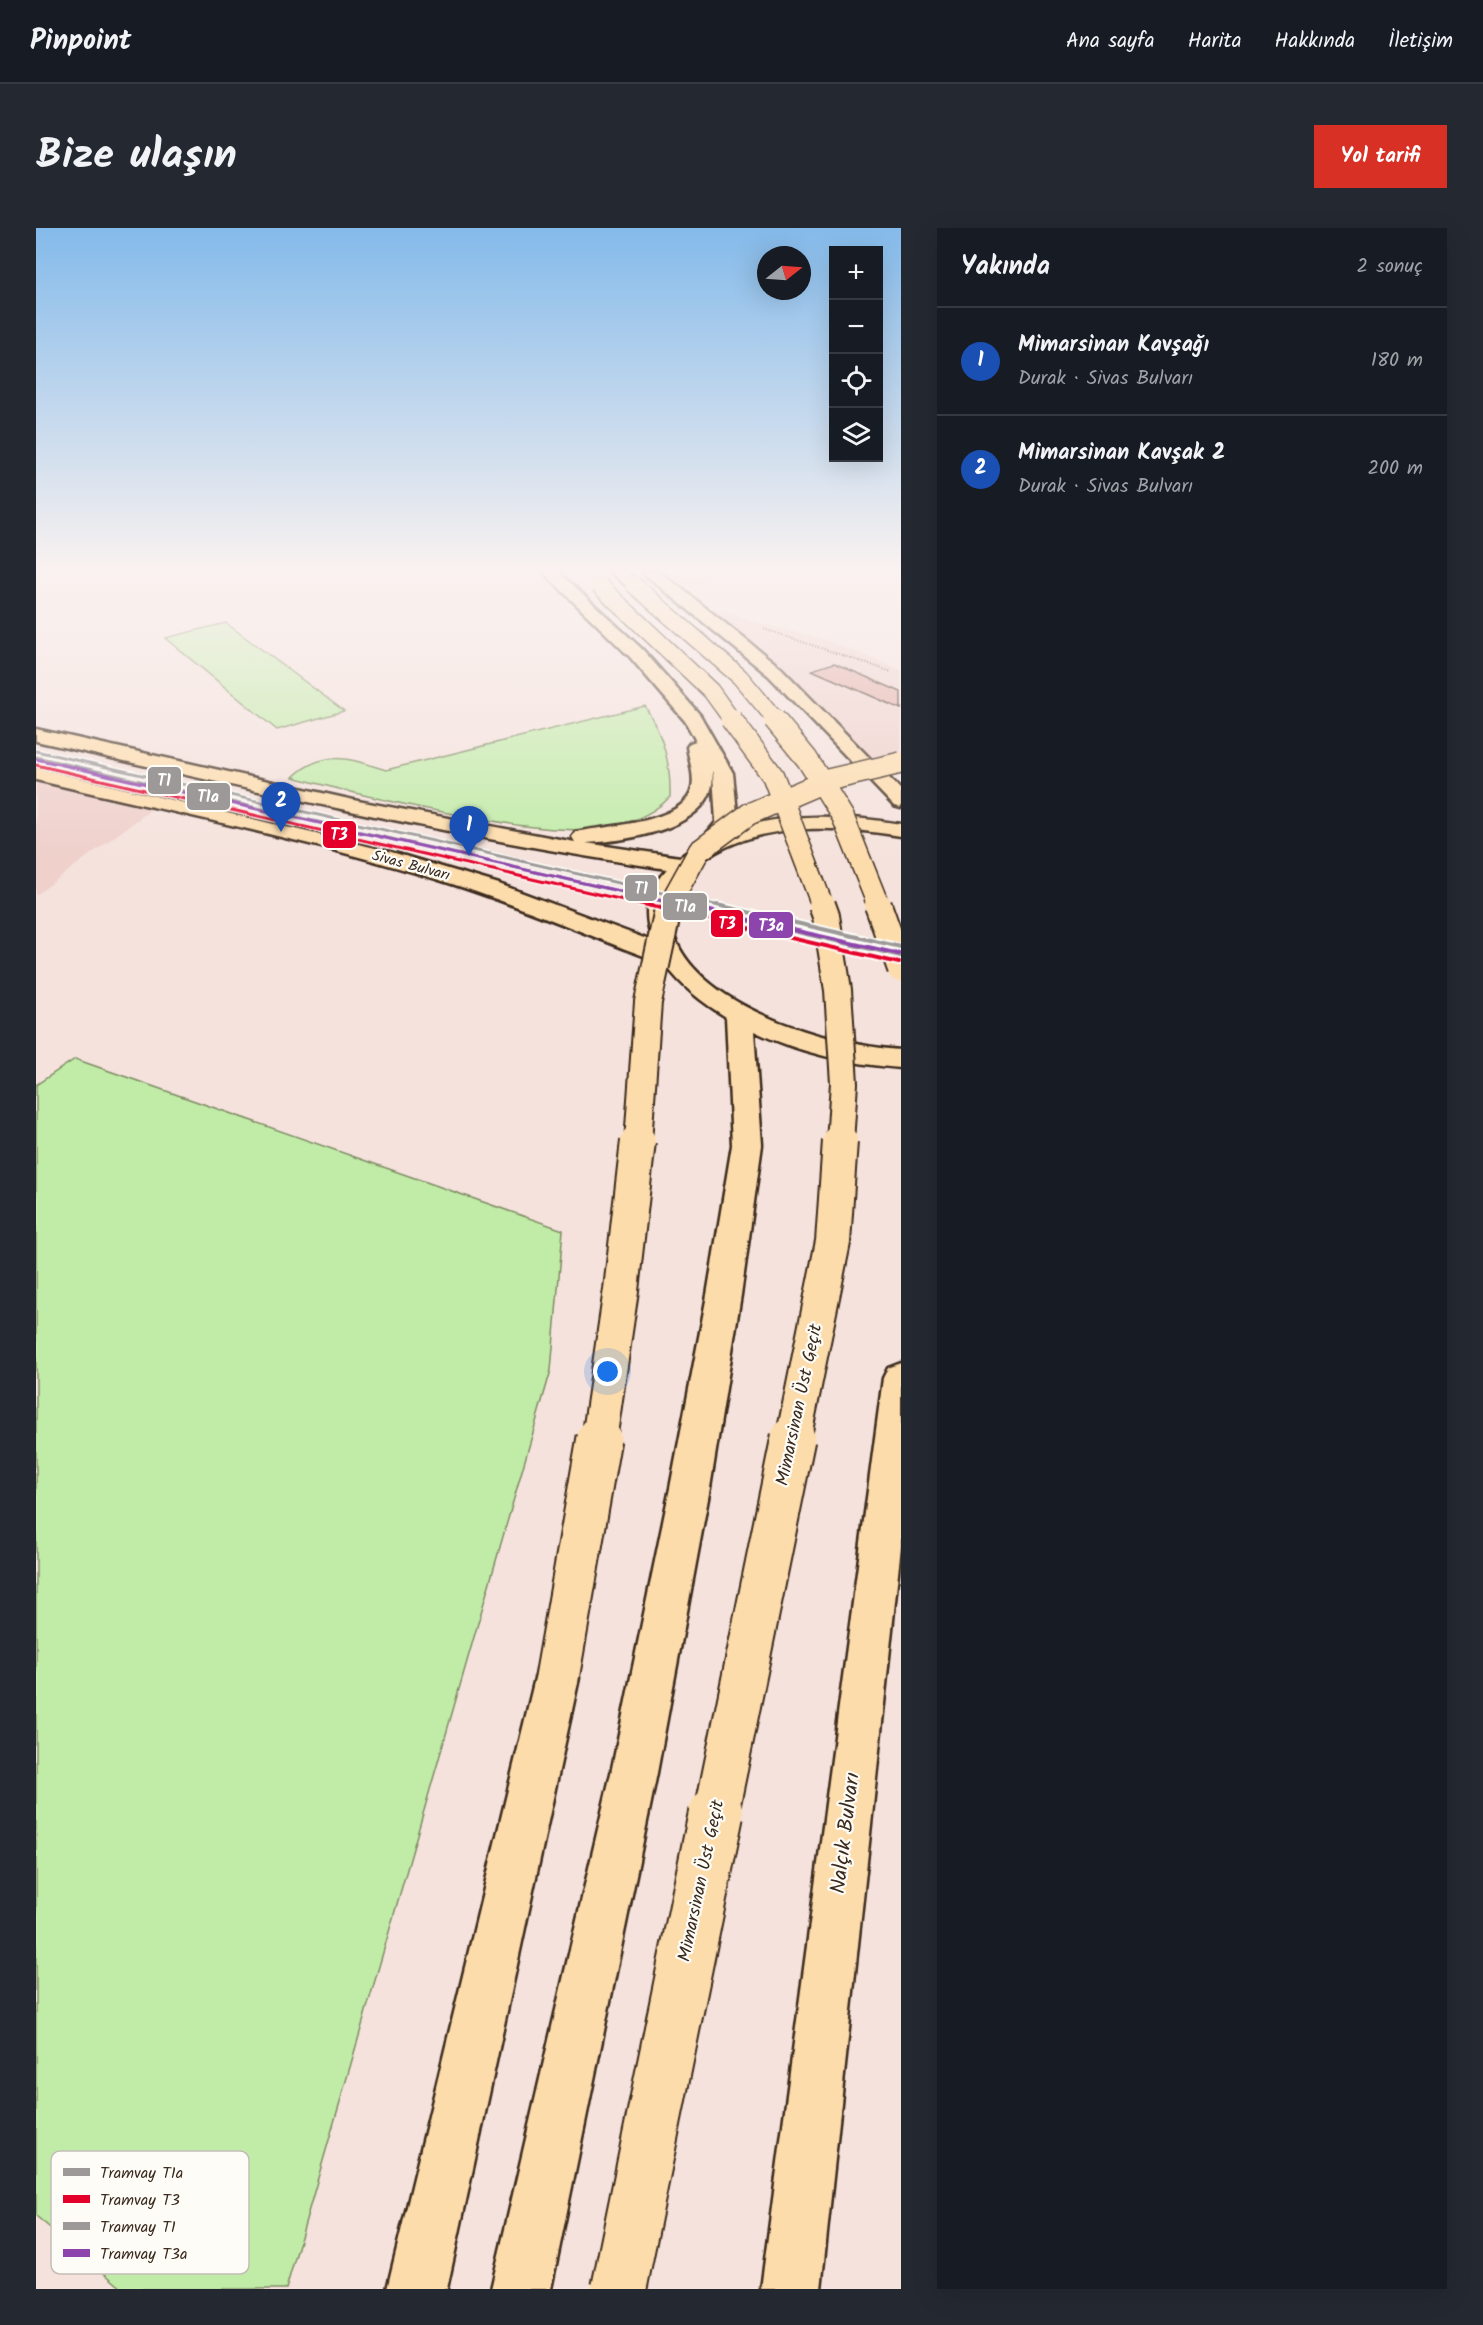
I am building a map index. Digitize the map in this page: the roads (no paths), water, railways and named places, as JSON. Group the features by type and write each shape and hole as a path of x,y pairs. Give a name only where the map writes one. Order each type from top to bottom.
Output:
{"highway":[{"path":"649,668 693,719 723,773 727,823 706,848"},
{"name":"Mimarsinan Üst Geçit","path":"619,2289 833,1242 844,1083 838,990 825,916 773,776 692,668"},
{"path":"729,668 740,677 807,759 843,817 898,956 901,969"},
{"path":"770,668 901,802"},
{"path":"497,836 565,838 613,835 639,830 683,810 696,800 703,784 693,719"},
{"path":"36,735 497,836 682,864"},
{"path":"417,2289 557,1678 596,1460 621,1290 634,1178 648,1002 666,910 699,851 749,814 828,780 901,763"},
{"name":"Sivas Bulvarı","path":"36,774 428,869 547,909 673,958"},
{"path":"901,830 850,824 810,823 753,831 736,836 706,848 682,864 666,883 658,905 658,920 663,939 673,958 689,978 739,1014 792,1038 854,1054 901,1059"},
{"path":"520,2289 632,1785 690,1488 722,1306 747,1145 739,1014"},
{"name":"Nalçık Bulvarı","path":"791,2289 901,1378"}],"tram line":[{"name":"T1","path":"36,751 901,947"},
{"name":"T1a","path":"36,757 901,956"},
{"name":"T3a","path":"36,759 899,954"},
{"name":"T3","path":"36,765 899,963"}],"place":[{"name":"Mimarsinan Kavşak 2","path":"281,832"},
{"name":"Mimarsinan Kavşağı","path":"469,856"}]}
